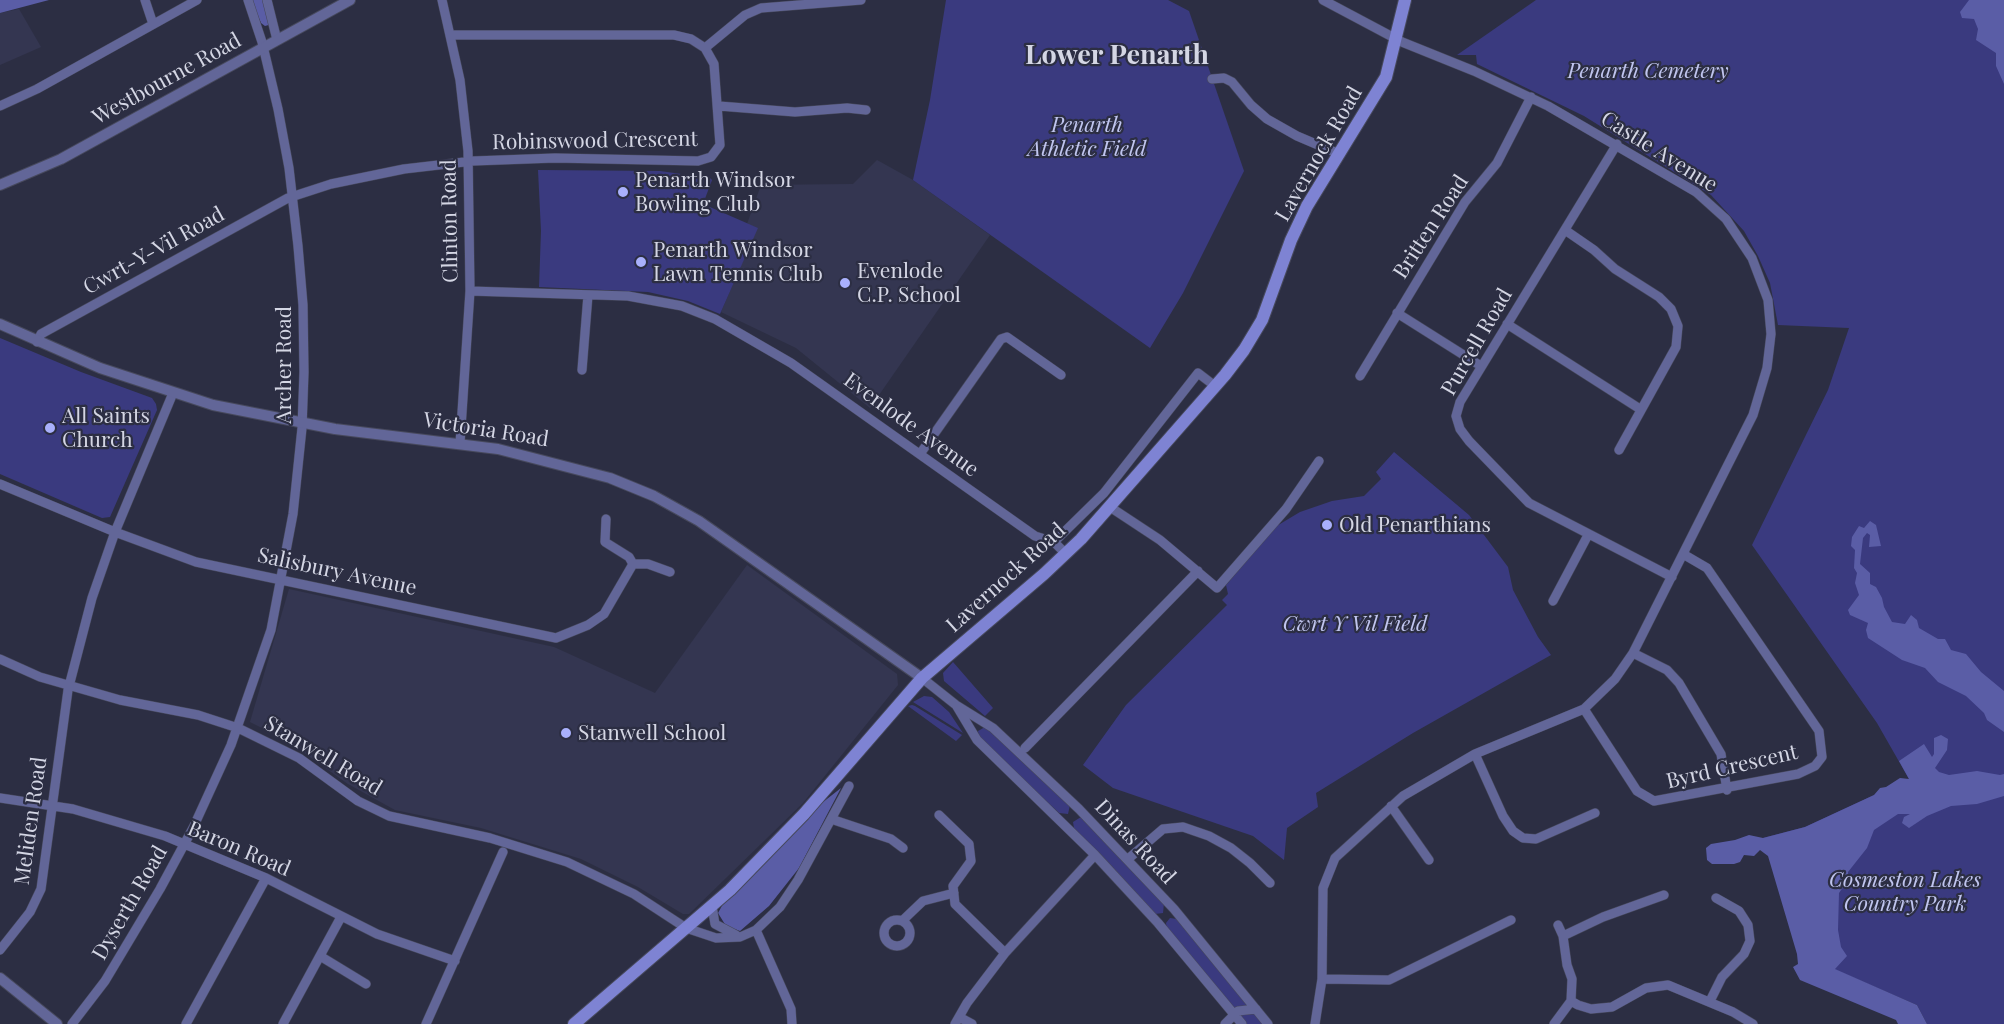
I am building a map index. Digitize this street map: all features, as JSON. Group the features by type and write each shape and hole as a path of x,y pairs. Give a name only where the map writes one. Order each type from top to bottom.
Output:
{"main road":[{"name":"Lavernock Road","path":"574,1024 712,906 804,814 922,678 1066,554 1215,386 1244,350 1262,320 1300,220 1337,153 1382,84 1405,0"}],"street":[{"path":"145,0 153,24"},
{"path":"0,106 37,89 197,0"},
{"name":"Archer Road","path":"238,728 271,630 282,579 293,514 302,423 303,305 293,196 278,109 264,48 248,0"},
{"path":"267,0 277,40"},
{"name":"Westbourne Road","path":"0,185 61,159 350,0"},
{"name":"Clinton Road","path":"442,0 463,98 468,162 470,291 460,443"},
{"path":"451,34 680,36 691,39 705,48 745,15 761,8 861,0"},
{"name":"Castle Avenue","path":"1323,0 1396,39 1531,97 1617,144 1696,192 1718,211 1746,246 1768,300 1770,351 1760,396 1746,430 1633,653 1615,679 1584,710"},
{"name":"Robinswood Crescent","path":"468,162 546,158 703,160 713,155 720,145 719,106 714,63 705,48"},
{"path":"1212,79 1224,78 1233,82 1251,105 1267,119 1297,136 1337,153"},
{"name":"Britten Road","path":"1360,376 1468,197 1497,163 1531,97"},
{"path":"719,106 795,112 847,108 866,110"},
{"name":"Purcell Road","path":"1617,144 1481,366 1460,402 1456,416 1460,429 1525,500 1588,535 1672,576"},
{"name":"Cwrt-Y-Vil Road","path":"37,342 41,334 293,196 371,174 468,162"},
{"path":"1565,230 1594,250 1615,269 1659,297 1674,315 1678,331 1676,347 1619,450"},
{"name":"Evenlode Avenue","path":"470,291 628,296 668,303 699,312 732,327 791,363 1035,536 1054,542 1066,554"},
{"path":"582,369 588,295"},
{"path":"1397,313 1481,366"},
{"name":"Victoria Road","path":"0,324 100,369 173,393 302,423 460,443 577,467 654,496 722,535 922,678"},
{"path":"1507,324 1640,409"},
{"path":"920,454 1001,339 1007,338 1061,375"},
{"path":"1054,542 1104,493 1198,373 1215,386"},
{"name":"Meliden Road","path":"0,950 38,897 46,864 58,756 70,685 92,598 115,532 173,393"},
{"path":"1110,507 1160,540 1217,588 1286,509 1319,461"},
{"name":"Salisbury Avenue","path":"0,484 115,532 196,562 556,638 588,626 603,614 633,564"},
{"path":"606,519 605,542 629,557 633,564 648,564 670,572"},
{"path":"1553,601 1588,535"},
{"name":"Byrd Crescent","path":"1584,710 1637,791 1648,799 1661,801 1798,774 1815,766 1822,757 1819,731 1707,568 1683,554"},
{"path":"1026,748 1198,571"},
{"path":"1633,653 1666,670 1679,683 1721,754 1727,789"},
{"name":"Stanwell Road","path":"0,659 40,677 120,700 198,715 238,728 299,758 358,801 389,816 490,838 567,862 634,894 686,928"},
{"name":"Dinas Road","path":"922,678 956,705 982,719 1079,808 1174,909 1268,1024"},
{"name":"Dinas Road","path":"956,705 971,733 1095,855 1158,923 1242,1024"},
{"path":"1315,1024 1322,980 1325,877 1344,848 1391,806 1448,768 1476,754 1584,710"},
{"path":"971,733 982,719"},
{"name":"Dyserth Road","path":"72,1024 105,981 185,844 238,728"},
{"path":"1476,754 1503,816 1513,831 1523,838 1536,839 1595,813"},
{"path":"686,928 716,938 740,937 756,930 789,896 849,786"},
{"name":"Baron Road","path":"0,798 54,805 139,828 185,844 266,878 377,934 455,961"},
{"path":"1391,806 1429,860"},
{"path":"1065,823 1079,808"},
{"path":"939,815 969,844 971,861 953,886 955,904 1005,953"},
{"path":"831,819 891,839 903,848"},
{"path":"1128,859 1163,829 1183,826 1231,848 1270,883"},
{"path":"426,1024 503,852"},
{"path":"972,1024 957,1020 1005,953 1095,855"},
{"path":"186,1024 266,878"},
{"path":"902,921 923,901 954,893"},
{"path":"1563,936 1603,917 1664,895"},
{"path":"1710,1001 1722,977 1744,954 1750,941 1748,925 1739,911 1716,898"},
{"path":"712,906 715,924 726,932 740,937"},
{"path":"1158,923 1174,909"},
{"path":"283,1024 341,917"},
{"path":"1322,980 1389,980 1511,920"},
{"path":"1554,1024 1571,1001 1572,979 1567,965 1563,936 1558,926"},
{"path":"756,930 790,1009 792,1024"},
{"path":"320,956 366,984"},
{"path":"0,978 57,1024"},
{"path":"1571,1001 1591,1009 1605,1008 1618,1004 1646,988 1668,985 1710,1001 1744,1017 1753,1024"},
{"path":"1225,1024 1245,1009 1256,1009"}],"shaded area":[{"path":"0,0 49,0 0,13"},
{"path":"251,0 265,0 272,24 265,26 261,23"},
{"path":"1969,0 2004,0 2004,84 1996,66 1996,53 1976,40 1978,29 1974,19 1962,18 1960,12"},
{"path":"19,9 41,47 0,65 0,13"},
{"name":"Evenlode C.P. School","path":"877,160 913,180 990,235 870,408 796,348 721,312 757,228 747,224 761,185 853,184"},
{"path":"1870,521 1876,525 1881,546 1869,547 1870,535 1867,533 1863,538 1860,564 1870,573 1870,584 1876,587 1892,622 1905,624 1911,615 1917,620 1919,628 1938,639 1945,639 1951,650 1966,654 1981,672 2004,691 2004,732 1987,720 1984,713 1966,696 1938,682 1925,668 1902,660 1868,638 1866,630 1868,623 1850,615 1848,610 1859,595 1855,583 1857,573 1854,568 1855,550 1851,546 1852,537 1859,526 1864,528"},
{"name":"Stanwell School","path":"747,565 897,674 898,685 803,803 689,914 683,914 638,887 581,859 481,828 395,810 348,784 286,740 250,722 289,589 554,647 655,693"},
{"path":"1941,735 1948,739 1947,750 1935,768 1939,772 1949,775 1977,771 2004,774 2004,796 1977,804 1951,806 1927,816 1909,828 1902,823 1904,817 1910,814 1898,814 1874,830 1867,848 1848,872 1848,880 1839,893 1838,930 1841,947 1847,956 1835,969 1917,1005 1927,1024 1898,1024 1896,1020 1800,980 1793,967 1798,964 1797,954 1768,856 1760,850 1754,856 1744,855 1740,862 1734,864 1712,864 1707,860 1706,848 1711,844 1749,835 1763,838 1805,827 1874,795 1880,788 1900,778 1909,779 1899,761 1924,744 1932,757 1934,738"},
{"path":"841,788 799,868 769,906 740,931 726,926 718,913 724,902 818,806"}],"green space":[{"name":"Penarth Athletic Field","path":"946,0 1168,0 1189,11 1244,171 1183,293 1150,348 913,180 930,100"},
{"path":"1536,0 2004,0 2004,1024 1927,1024 1917,1005 1808,958 1763,838 1805,827 1909,779 1877,723 1752,545 1828,390 1849,328 1778,325 1770,283 1758,256 1744,231 1711,195 1584,116 1477,64 1476,55 1457,55"},
{"path":"538,170 660,171 710,178 712,180 703,204 758,228 720,314 688,301 648,292 539,287 541,231"},
{"path":"0,338 81,372 152,398 156,404 157,410 110,517 102,518 0,474"},
{"name":"Cwrt Y Vil Field","path":"1394,452 1469,515 1508,567 1513,590 1538,637 1551,655 1413,733 1316,793 1318,807 1287,828 1284,860 1253,836 1113,788 1083,765 1126,705 1227,605 1222,600 1228,594 1226,585 1275,527 1300,512 1332,501 1364,496 1381,479 1376,472"},
{"path":"953,662 993,708 985,716 944,681 943,673"},
{"path":"924,696 932,697 949,712 963,733 913,702"},
{"path":"912,705 962,735 956,741 908,706"},
{"path":"985,727 1070,805 1068,814 1059,813 979,739 978,731"},
{"path":"1081,817 1164,903 1163,913 1155,914 1074,828 1073,822"},
{"path":"1170,918 1177,919 1248,1005 1235,1009 1167,929 1166,923"},
{"path":"1252,1012 1263,1024 1245,1024 1239,1015"}],"place":[{"name":"Penarth Windsor Bowling Club","path":"623,192"},
{"name":"Penarth Windsor Lawn Tennis Club","path":"641,262"},
{"name":"Evenlode C.P. School","path":"845,283"},
{"name":"All Saints Church","path":"50,428"},
{"name":"Old Penarthians","path":"1327,525"},
{"name":"Stanwell School","path":"566,733"}],"district":[{"name":"Lower Penarth","path":"1117,56"}],"park label":[{"name":"Penarth Cemetery","path":"1648,71"},
{"name":"Cosmeston Lakes Country Park","path":"1905,892"}]}
